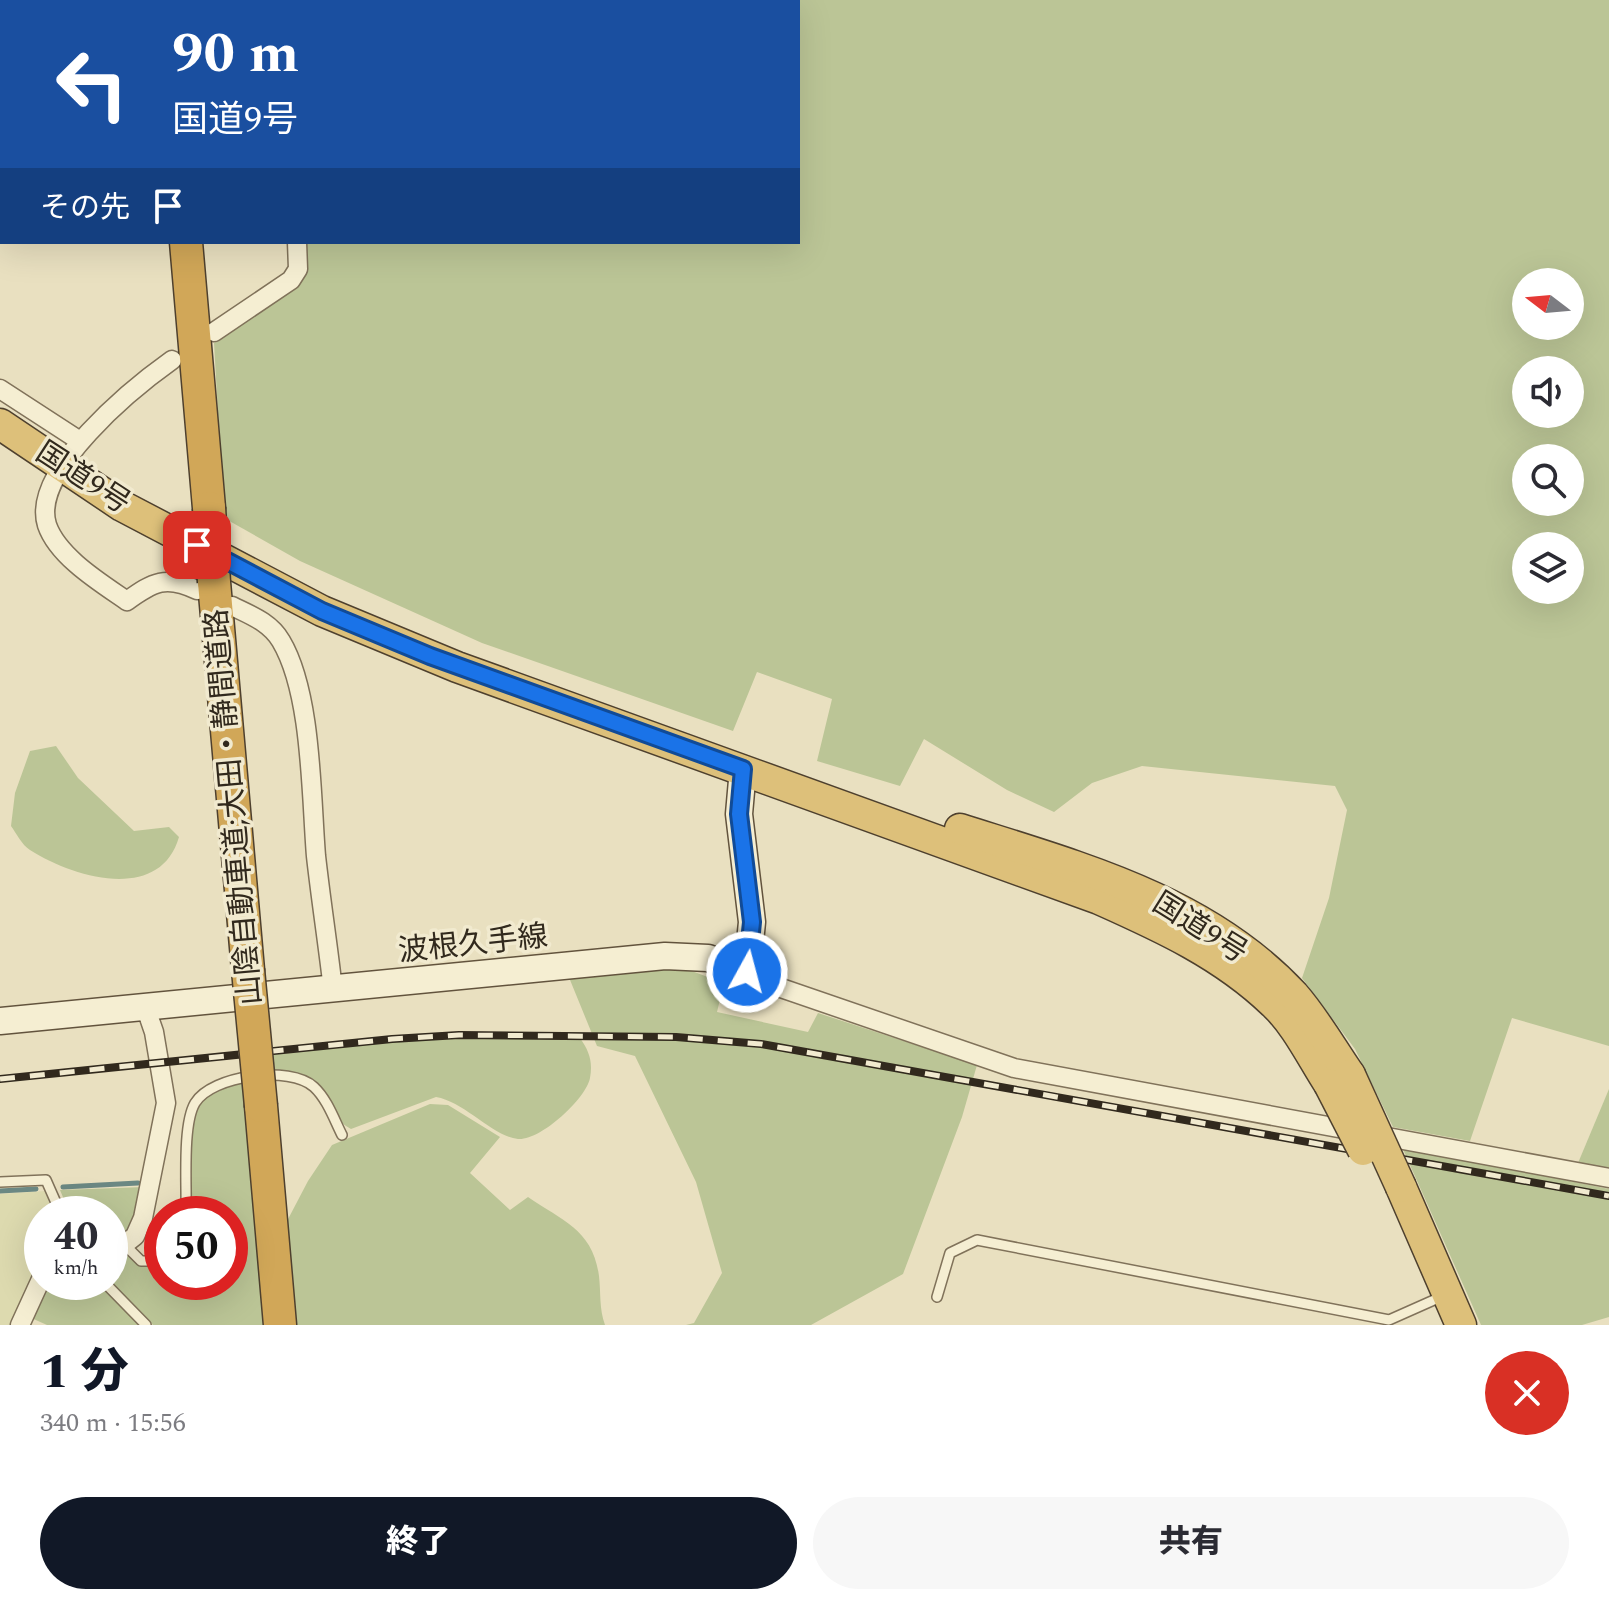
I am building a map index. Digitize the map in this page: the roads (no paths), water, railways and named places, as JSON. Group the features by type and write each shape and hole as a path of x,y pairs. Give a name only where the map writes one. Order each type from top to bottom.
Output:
{"highway":[{"name":"山陰自動車道;大田・静間道路","path":"186,244 184,363 209,508 280,1325"},
{"path":"184,363 199,244"},
{"name":"国道9号","path":"0,424 122,506 322,611 457,667 1099,899 1178,935 1228,965 1275,1005 1340,1079 1461,1325"},
{"name":"国道9号","path":"1393,1189 1440,1313"}],"main road":[{"path":"743,769 739,814 752,922 747,972"},
{"name":"波根久手線","path":"0,1021 665,956 708,958 747,972"}],"street":[{"path":"214,332 291,280 298,269 297,244"},
{"path":"184,363 134,387 60,464 47,503 47,525 83,571 127,601 150,585 177,581 214,593 266,623 280,640 293,668 309,756 317,858 333,990"},
{"path":"0,389 80,441"},
{"path":"747,972 781,988 1014,1068 1609,1178"},
{"path":"128,1238 143,1218 166,1103 154,1032 145,1006"},
{"path":"20,1325 31,1300"}],"lane":[{"path":"187,1196 190,1113 208,1088 238,1079 294,1075 313,1085 322,1096 342,1135"},
{"path":"0,1182 46,1180 53,1196"},
{"path":"937,1297 950,1253 977,1240 1388,1323 1440,1313"},
{"path":"122,1300 146,1325"}],"waterway":[{"path":"63,1187 138,1183"},
{"path":"0,1191 36,1189"}],"railway":[{"path":"0,1079 392,1039 459,1035 676,1037 761,1044 1609,1196"}]}
